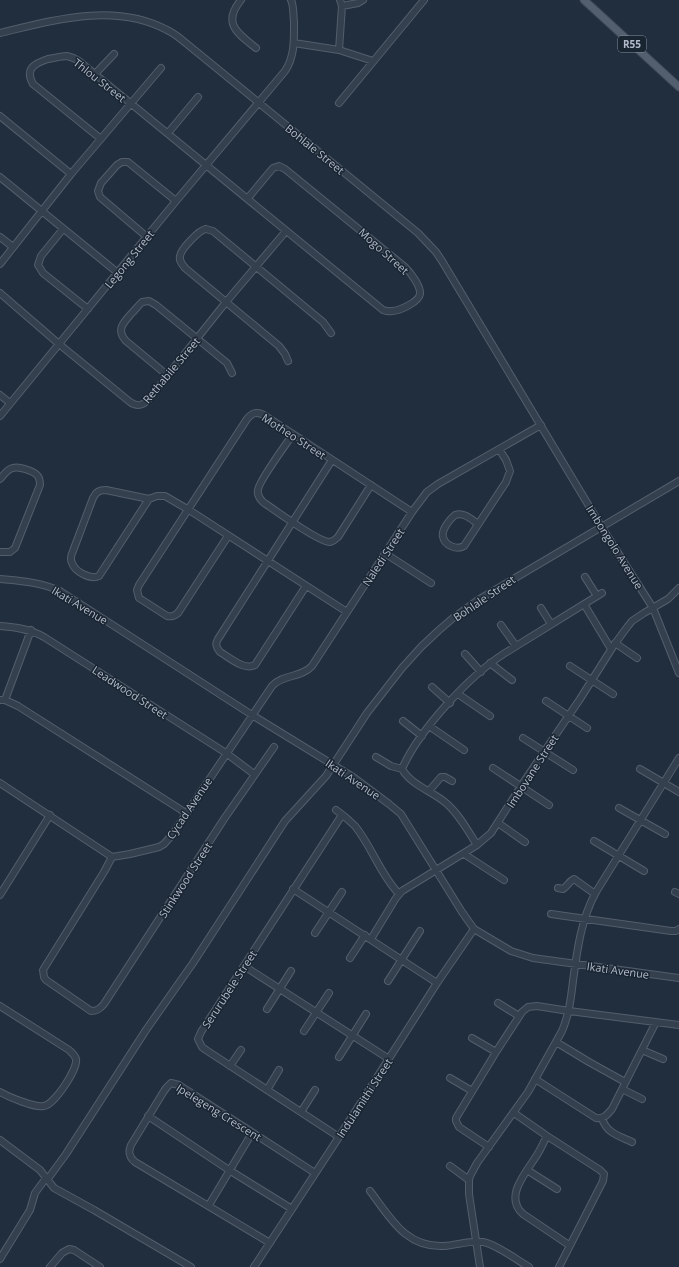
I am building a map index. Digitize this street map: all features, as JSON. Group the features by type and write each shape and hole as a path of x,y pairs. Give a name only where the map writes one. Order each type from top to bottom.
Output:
{"main road":[{"name":"R55","path":"584,0 679,87"}],"street":[{"path":"241,0 236,6 233,14 232,24 240,35 256,48"},
{"name":"Legong Street","path":"0,416 288,67 294,43 293,6 291,0"},
{"path":"339,50 341,3 355,4 363,0"},
{"path":"339,103 424,0"},
{"name":"Bohlale Street","path":"0,33 70,17 107,15 134,18 158,25 168,30 259,102 418,233 436,252 541,425"},
{"path":"294,43 339,50 374,61"},
{"path":"95,74 114,54"},
{"name":"Thlou Street","path":"101,139 33,84 30,74 32,67 36,63 61,56 75,58 206,165"},
{"path":"0,264 71,174 161,68"},
{"path":"168,133 198,97"},
{"path":"0,116 71,174"},
{"path":"147,237 100,197 98,191 101,183 117,165 122,162 128,162 176,201"},
{"name":"Mogo Street","path":"206,165 385,311 390,312 396,310 414,302 420,296 418,286 405,266 285,169 279,166 273,168 248,198"},
{"path":"0,177 118,273"},
{"path":"64,229 41,256 38,265 43,273 88,309"},
{"path":"288,361 279,346 185,268 180,261 183,251 199,232 202,230 210,230 323,322 331,333"},
{"name":"Rethabile Street","path":"0,293 58,344 130,402 136,405 141,405 146,402 226,302 286,231"},
{"path":"0,237 13,247"},
{"path":"167,375 123,338 121,331 123,323 142,302 149,301 156,305 198,338 227,363 232,373"},
{"path":"0,395 10,404"},
{"name":"Motheo Street","path":"189,510 250,416 253,413 260,413 412,512"},
{"name":"Naledi Street","path":"252,715 276,682 280,679 304,672 312,666 422,498 432,488 541,425"},
{"name":"Imbongolo Avenue","path":"541,425 652,608 679,673"},
{"path":"293,434 259,486 258,490 260,498 263,502 293,522 321,539 330,542 335,540 371,485"},
{"path":"478,524 464,515 455,515 444,530 444,540 455,548 461,548 466,543 509,476 509,466 499,449"},
{"path":"306,586 255,665 252,667 244,666 220,652 216,645 218,639 332,460"},
{"path":"0,479 10,469 17,467 33,472 39,477 40,481 40,485 18,544 13,551 0,552"},
{"name":"Bohlale Street","path":"0,1259 30,1210 35,1193 45,1177 66,1154 146,1030 193,963 285,821 318,785 367,713 402,668 438,631 465,609 489,593 679,480"},
{"path":"149,499 99,576 96,578 90,577 73,566 70,559 96,493 106,490 149,499 157,496 165,496 347,612"},
{"path":"189,510 137,590 139,598 143,602 167,616 171,617 178,613 228,536"},
{"path":"386,554 431,583"},
{"path":"402,769 406,760 429,726 450,702 490,664 599,594 585,577"},
{"name":"Ikati Avenue","path":"0,579 34,582 60,591 252,715 354,777 393,806 401,814 474,929 498,944 522,956 679,978"},
{"name":"Imbovane Street","path":"371,939 399,894 486,839 498,823 615,643 632,621 668,599 679,588"},
{"path":"584,604 611,649"},
{"path":"541,608 551,624"},
{"path":"501,625 516,646"},
{"name":"Leadwood Street","path":"0,626 31,630 44,637 226,753 254,774"},
{"path":"31,630 2,700 18,706 186,813"},
{"path":"615,643 637,658"},
{"path":"465,654 481,672"},
{"path":"490,664 512,680"},
{"path":"570,666 613,694"},
{"path":"432,687 450,702"},
{"path":"458,694 490,716"},
{"path":"546,701 587,728"},
{"name":"Cycad Avenue","path":"112,857 153,849 164,844 172,835 252,715"},
{"path":"403,721 422,736"},
{"path":"429,726 464,750"},
{"path":"523,738 573,770"},
{"name":"Stinkwood Street","path":"112,857 45,967 44,977 49,982 91,1011 100,1009 104,1004 254,774 274,747"},
{"path":"376,757 391,766 402,769 409,778 446,803 453,810 477,845"},
{"path":"480,1267 469,1194 469,1180 473,1170 514,1113 535,1079 565,1024 569,1011 575,964 584,918 595,894 679,758"},
{"path":"493,768 548,806"},
{"path":"640,769 679,792"},
{"path":"429,791 441,777 445,777 452,781"},
{"path":"0,783 112,857"},
{"path":"619,808 666,834"},
{"path":"336,810 356,827 388,882 399,894"},
{"path":"0,895 50,815"},
{"name":"Serurubele Street","path":"339,1137 202,1047 198,1039 201,1032 342,815"},
{"path":"498,823 525,842"},
{"path":"594,841 644,872"},
{"path":"464,854 504,880"},
{"path":"558,888 563,889 571,880 574,879 595,894"},
{"path":"293,889 437,982"},
{"path":"315,933 342,892"},
{"path":"551,914 671,931 676,931 679,929"},
{"name":"Indulamithi Street","path":"254,1267 339,1137 437,982 474,929"},
{"path":"388,981 420,930"},
{"path":"350,958 365,935"},
{"path":"244,966 389,1059"},
{"path":"267,1009 292,971"},
{"path":"304,1031 329,993"},
{"path":"498,1003 519,1016"},
{"path":"489,1147 462,1129 456,1122 457,1115 519,1016 528,1007 532,1005 679,1025"},
{"path":"0,1006 69,1050 74,1054 77,1061 74,1070 56,1098 45,1106 35,1105 14,1099 0,1092"},
{"path":"339,1056 366,1014"},
{"path":"535,1079 596,1118 602,1118 612,1109 656,1022"},
{"path":"472,1038 496,1052"},
{"path":"556,1042 625,1082"},
{"path":"230,1066 241,1050"},
{"path":"642,1050 663,1059"},
{"path":"266,1090 279,1070"},
{"path":"450,1078 472,1091"},
{"name":"Ipelegeng Crescent","path":"270,1243 130,1157 129,1150 131,1144 166,1087 171,1083 179,1084 315,1173"},
{"path":"622,1089 642,1099"},
{"path":"301,1112 315,1090"},
{"path":"514,1113 604,1174 603,1181 559,1267"},
{"path":"148,1116 292,1210"},
{"path":"602,1118 604,1126 610,1131 632,1142"},
{"path":"209,1205 252,1132"},
{"path":"547,1136 515,1192 517,1207 523,1214 570,1245"},
{"path":"0,1140 45,1177 51,1186 58,1191 94,1210 191,1267"},
{"path":"450,1166 469,1180"},
{"path":"527,1170 557,1189"},
{"path":"370,1191 397,1226 413,1240 439,1246 484,1242 529,1267"},
{"path":"50,1267 62,1253 69,1249 74,1250 100,1267"}]}
